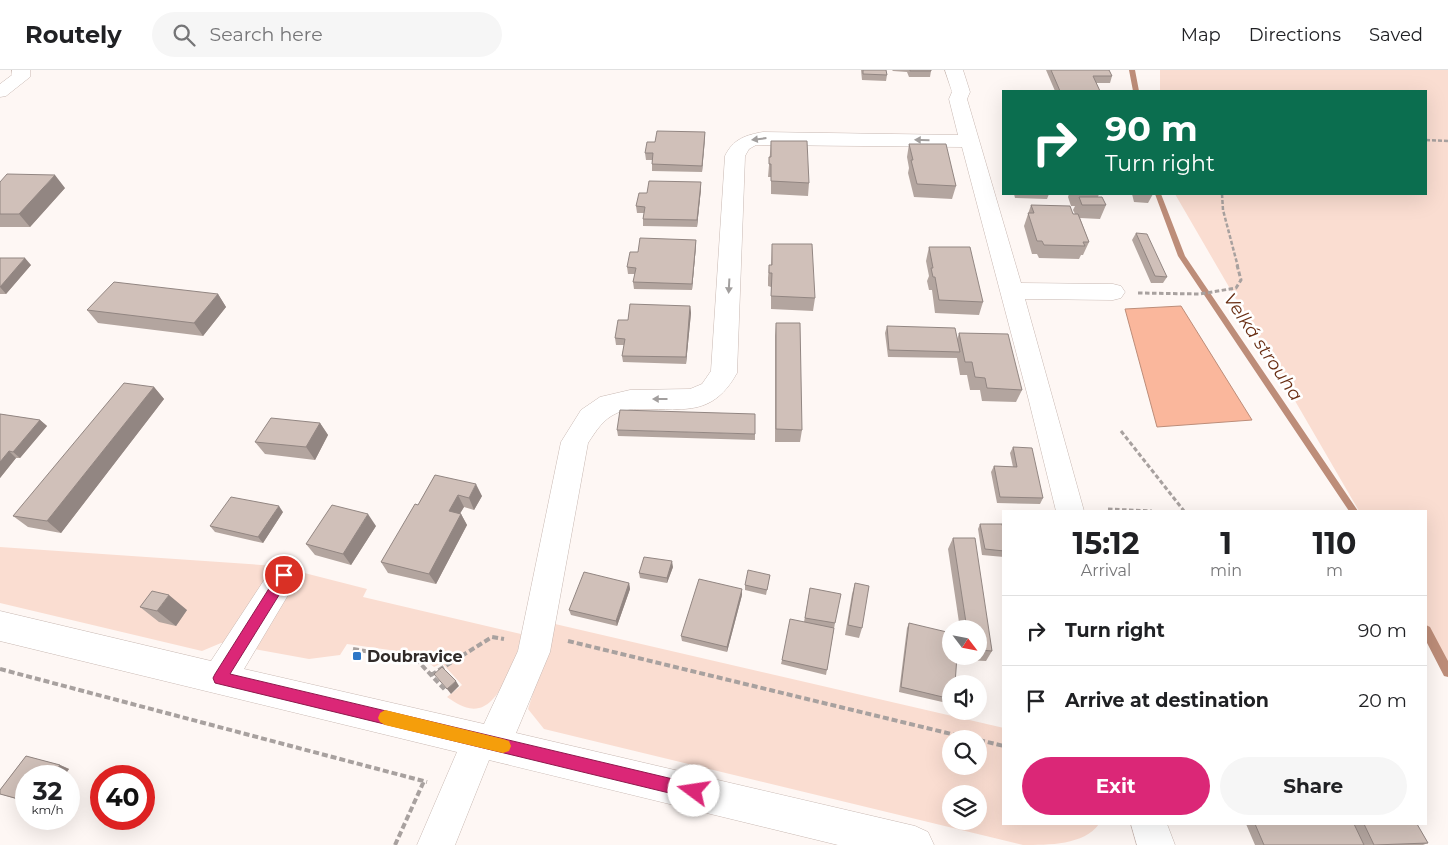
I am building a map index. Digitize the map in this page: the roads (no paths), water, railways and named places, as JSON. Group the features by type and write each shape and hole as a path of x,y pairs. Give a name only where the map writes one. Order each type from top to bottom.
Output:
{"street":[{"path":"0,92 21,77 20,70"},
{"path":"954,70 961,92 958,99 1013,291 1070,510"},
{"path":"436,845 459,790 487,742 534,652 575,442 582,426 593,412 612,402 629,399 688,400 702,396 718,384 724,373 735,156 738,149 751,140 763,138 970,141"},
{"path":"1013,291 1113,292"},
{"path":"219,678 284,575"},
{"path":"0,626 914,845"},
{"path":"1148,825 1156,845"}],"waterway":[{"name":"Velká strouha","path":"1132,70 1136,90"},
{"name":"Velká strouha","path":"1158,195 1182,256 1353,510"},
{"name":"Velká strouha","path":"1427,632 1448,672"}],"place":[{"name":"Doubravice","path":"357,656"}]}
